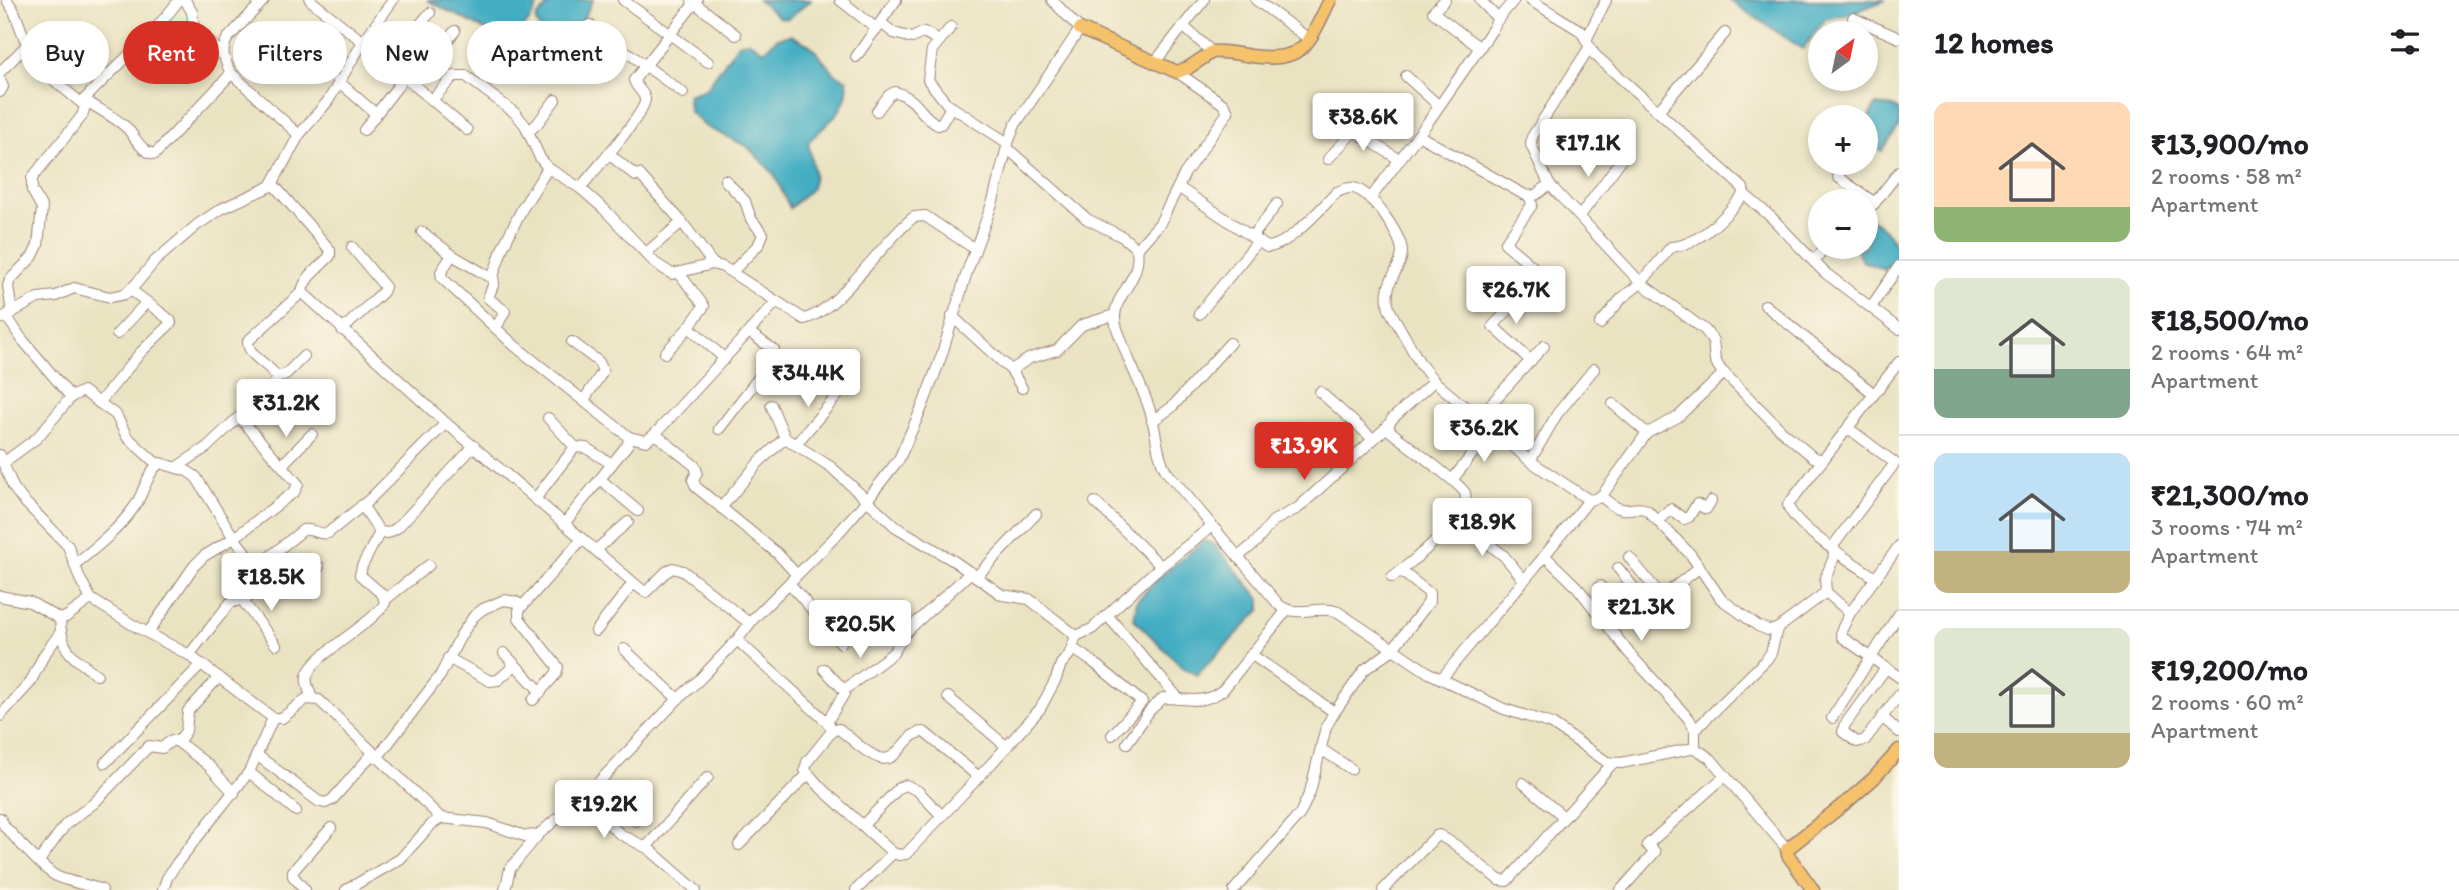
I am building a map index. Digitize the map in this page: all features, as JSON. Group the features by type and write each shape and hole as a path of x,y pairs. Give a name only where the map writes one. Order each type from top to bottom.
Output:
{"main road":[{"path":"1080,29 1177,72 1212,52 1269,58 1287,57 1299,51 1309,39 1330,0"},
{"path":"1813,890 1788,855 1787,849 1873,779 1899,750"}],"street":[{"path":"6,0 14,11 21,29"},
{"path":"83,101 182,0 190,7 194,28 222,54 230,72 299,135"},
{"path":"222,54 228,39 264,0"},
{"path":"310,0 361,40"},
{"path":"378,21 393,0"},
{"path":"623,0 708,62"},
{"path":"840,0 894,33 912,37 924,32 939,41"},
{"path":"856,57 897,0"},
{"path":"518,890 505,887 510,869 538,835 596,785 737,640 749,623 867,500 904,449 941,357 952,316 993,201 1007,145 1022,112 1080,29 1052,0"},
{"path":"1155,62 1204,0"},
{"path":"1256,0 1309,39"},
{"path":"1445,0 1433,12 1480,48"},
{"path":"1480,0 1498,19"},
{"path":"1370,199 1514,0"},
{"path":"1530,0 1581,30 1588,43 1743,188 1744,194 1771,217 1814,262 1899,329"},
{"path":"1606,0 1588,43 1532,137 1531,145 1549,184 1641,283 1709,335 1715,347 1716,363 1724,373 1790,438 1818,460 1822,460"},
{"path":"580,188 609,154 644,105 644,95 634,80 694,1 736,35"},
{"path":"423,21 430,13"},
{"path":"1853,18 1899,38"},
{"path":"1183,26 1212,52"},
{"path":"951,27 931,53 932,61 927,75 942,99 1007,145 1087,219 1123,237 1137,249 1139,261 1136,271 1114,315 1125,352 1152,421 1159,459 1166,471 1279,605 1286,611 1304,613 1332,610 1440,679 1504,709 1552,724 1612,764"},
{"path":"1658,111 1725,33"},
{"path":"347,67 361,45"},
{"path":"0,72 21,51"},
{"path":"627,52 683,93"},
{"path":"59,84 124,126 150,154 155,153 230,72"},
{"path":"1137,249 1160,223 1185,173 1228,112 1223,104 1177,72"},
{"path":"432,100 454,75 466,76 515,113 548,168 580,188 604,209 664,270 672,274 713,264 733,271 804,320 813,317 866,268 907,222 919,215 925,216 975,249"},
{"path":"1406,76 1439,106"},
{"path":"0,80 3,87 0,92"},
{"path":"6,316 38,298 56,296 74,288 94,295 116,297 131,290 155,261 204,220 274,184 299,135 319,114 336,84"},
{"path":"341,84 376,114"},
{"path":"364,130 404,84"},
{"path":"413,84 467,130"},
{"path":"877,111 889,95 895,92 910,97 929,120 938,125 951,107"},
{"path":"528,132 555,100"},
{"path":"71,397 6,316 10,280 33,256 38,245 42,208 32,190 32,178 82,116 85,110 83,101"},
{"path":"1328,159 1354,131 1400,160"},
{"path":"1418,135 1530,197 1537,195 1549,184"},
{"path":"609,154 638,175 682,222 713,264"},
{"path":"1580,216 1621,160"},
{"path":"496,328 505,311 488,298 503,247 548,168"},
{"path":"1878,196 1899,172"},
{"path":"1838,177 1852,189"},
{"path":"725,180 745,201 751,219 763,234 759,244 733,271"},
{"path":"274,184 331,253 306,280 302,292 342,330 633,583 646,592 673,568 683,571 749,623"},
{"path":"1178,187 1267,247 1279,244 1291,236 1337,192 1355,188 1370,199 1395,231 1402,252 1389,282 1389,309 1422,365 1434,381 1491,430 1530,461 1589,499"},
{"path":"1600,324 1622,298 1641,283 1671,247 1684,246 1709,229 1723,218 1744,194"},
{"path":"1530,197 1532,205 1505,243 1532,266"},
{"path":"1199,314 1255,239 1277,204"},
{"path":"646,253 682,222"},
{"path":"422,232 452,255 488,276 494,276"},
{"path":"342,330 383,292 385,287 352,247"},
{"path":"452,255 441,272 442,278 496,328 629,437 646,441 656,434 776,302"},
{"path":"1871,307 1899,266"},
{"path":"665,353 704,306 679,273"},
{"path":"99,403 141,352 169,326 170,320 131,290"},
{"path":"1527,290 1493,326 1531,361"},
{"path":"277,377 250,350 248,341 302,292"},
{"path":"117,334 146,302"},
{"path":"1765,305 1874,394"},
{"path":"1011,370 1030,358 1057,350 1082,326 1114,315"},
{"path":"952,316 1011,370 1022,388"},
{"path":"689,327 725,359"},
{"path":"719,429 774,358 774,350 750,333"},
{"path":"572,342 598,362 603,371 584,400"},
{"path":"1152,421 1171,408 1230,343"},
{"path":"1478,418 1544,346"},
{"path":"277,377 286,374 304,356"},
{"path":"1876,578 1800,523 1789,511 1788,505 1899,362"},
{"path":"1530,461 1557,414 1594,369"},
{"path":"1440,679 1545,556 1589,499 1601,496 1647,433 1678,416 1724,373"},
{"path":"177,467 202,451 240,418 276,382 277,377"},
{"path":"1238,557 1256,542 1273,521 1298,508 1434,381"},
{"path":"795,445 842,390"},
{"path":"157,464 127,437 116,415 83,391 71,397 37,438 2,459 13,487 68,546 79,579 92,599 189,655 273,718 282,718 306,699 319,700 441,818 487,823 525,836 538,835"},
{"path":"1320,392 1373,439"},
{"path":"1613,404 1647,433"},
{"path":"771,405 785,438 831,467 895,527 974,574 1002,595 1029,599 1076,635"},
{"path":"148,633 194,566 204,556 234,538 297,489 298,484 240,418"},
{"path":"548,418 575,447 586,448 612,464"},
{"path":"258,566 303,530 312,529 326,534 362,505 446,423"},
{"path":"1234,890 1300,814 1310,792 1326,727 1334,712 1364,670 1392,650 1429,602 1431,596 1396,574 1424,552 1456,517 1466,498 1465,492 1452,479 1390,431 1388,426"},
{"path":"1832,548 1897,465 1848,428"},
{"path":"1452,479 1491,430"},
{"path":"282,465 312,434"},
{"path":"656,434 695,466 697,472 693,480 696,487 778,554 793,579 841,643"},
{"path":"564,524 628,444 629,437"},
{"path":"721,508 759,462 785,438"},
{"path":"362,505 380,532 388,533 397,528 474,446"},
{"path":"535,499 575,447"},
{"path":"157,464 177,467 196,477 234,538 266,578 285,591 319,567"},
{"path":"75,564 122,523 143,493 157,464"},
{"path":"600,479 638,511"},
{"path":"1601,496 1623,509 1641,507 1658,521 1700,567 1718,595 1730,607 1758,626 1777,629 1826,592"},
{"path":"1658,521 1670,509 1684,519 1689,517 1697,504 1706,509 1711,501"},
{"path":"1095,502 1161,566"},
{"path":"1036,514 974,574 906,632 893,653 844,690 830,726 807,762 807,775 892,853 906,853 1040,709 1076,635"},
{"path":"1456,517 1504,556 1524,580"},
{"path":"596,550 628,522"},
{"path":"1076,635 1092,629 1161,566 1212,526"},
{"path":"380,532 360,575 386,599"},
{"path":"504,653 537,696 556,674 558,667 518,614 521,606 582,539"},
{"path":"1898,675 1841,635 1850,613 1899,546"},
{"path":"1832,548 1834,557 1825,579 1826,592 1850,613"},
{"path":"1545,556 1578,588 1629,653 1689,719 1695,730 1695,748"},
{"path":"1629,557 1662,597"},
{"path":"312,698 306,681 310,670 377,613 386,599 429,565"},
{"path":"1600,586 1628,618 1634,619 1700,567"},
{"path":"1618,568 1649,607"},
{"path":"189,655 230,603 249,597 266,578"},
{"path":"596,631 633,583"},
{"path":"0,596 30,602 60,619 92,599"},
{"path":"242,600 276,645"},
{"path":"258,756 318,800 325,803 332,800 375,755 440,676 468,623 483,609 504,600 516,602 521,606"},
{"path":"1127,743 1163,698 1197,701 1212,698 1223,690 1286,611"},
{"path":"1832,719 1899,614"},
{"path":"1107,615 1179,699"},
{"path":"60,619 61,633 68,651 97,675"},
{"path":"1695,730 1766,660 1771,653 1777,629"},
{"path":"0,716 30,683 44,655 61,633"},
{"path":"737,640 830,726 839,729 873,755 882,759 890,758 914,733 924,732 979,777"},
{"path":"1072,648 1108,673 1142,702 1112,735"},
{"path":"624,649 678,699"},
{"path":"1252,655 1334,712"},
{"path":"448,658 491,681 498,680 515,665"},
{"path":"105,763 202,664"},
{"path":"1886,668 1844,726 1843,732 1860,743 1898,697"},
{"path":"824,669 844,690"},
{"path":"178,741 186,731 188,711 219,677"},
{"path":"948,697 1007,747"},
{"path":"1882,717 1899,732"},
{"path":"163,890 177,863 249,772 273,718"},
{"path":"39,861 66,824 93,804 146,747 162,748 172,740 178,741 208,765 234,793"},
{"path":"1383,890 1439,835 1505,882 1612,764 1695,748 1705,754 1787,849"},
{"path":"1321,749 1352,769"},
{"path":"249,772 296,811"},
{"path":"739,845 807,775"},
{"path":"1621,890 1655,852 1647,845 1725,776"},
{"path":"649,849 649,841 708,777"},
{"path":"1523,783 1564,817"},
{"path":"596,785 636,821"},
{"path":"863,825 906,785 918,791 942,816"},
{"path":"581,799 620,834 649,849 696,890"},
{"path":"0,818 5,827 55,876 102,890"},
{"path":"346,890 400,859 441,818"},
{"path":"305,890 293,876 293,871 331,828"},
{"path":"856,890 892,853"}],"water":[{"path":"427,0 532,0 537,7 529,21 468,21"},
{"path":"542,0 593,0 582,21 536,21 547,7"},
{"path":"758,0 811,0 788,19 780,18"},
{"path":"1729,0 1886,0 1824,21 1808,21 1808,42 1803,49"},
{"path":"790,35 810,45 835,74 847,80 847,90 836,115 808,142 814,173 812,188 790,208 774,174 747,146 706,127 689,111 688,95 706,89 738,44 749,41 763,51 778,38"},
{"path":"1878,105 1894,107 1899,111 1899,126 1882,151 1878,150"},
{"path":"1878,224 1896,246 1899,259 1885,270 1861,259 1878,259"},
{"path":"1204,541 1214,544 1261,600 1261,609 1197,675 1183,668 1134,619 1137,601 1158,578"}]}
